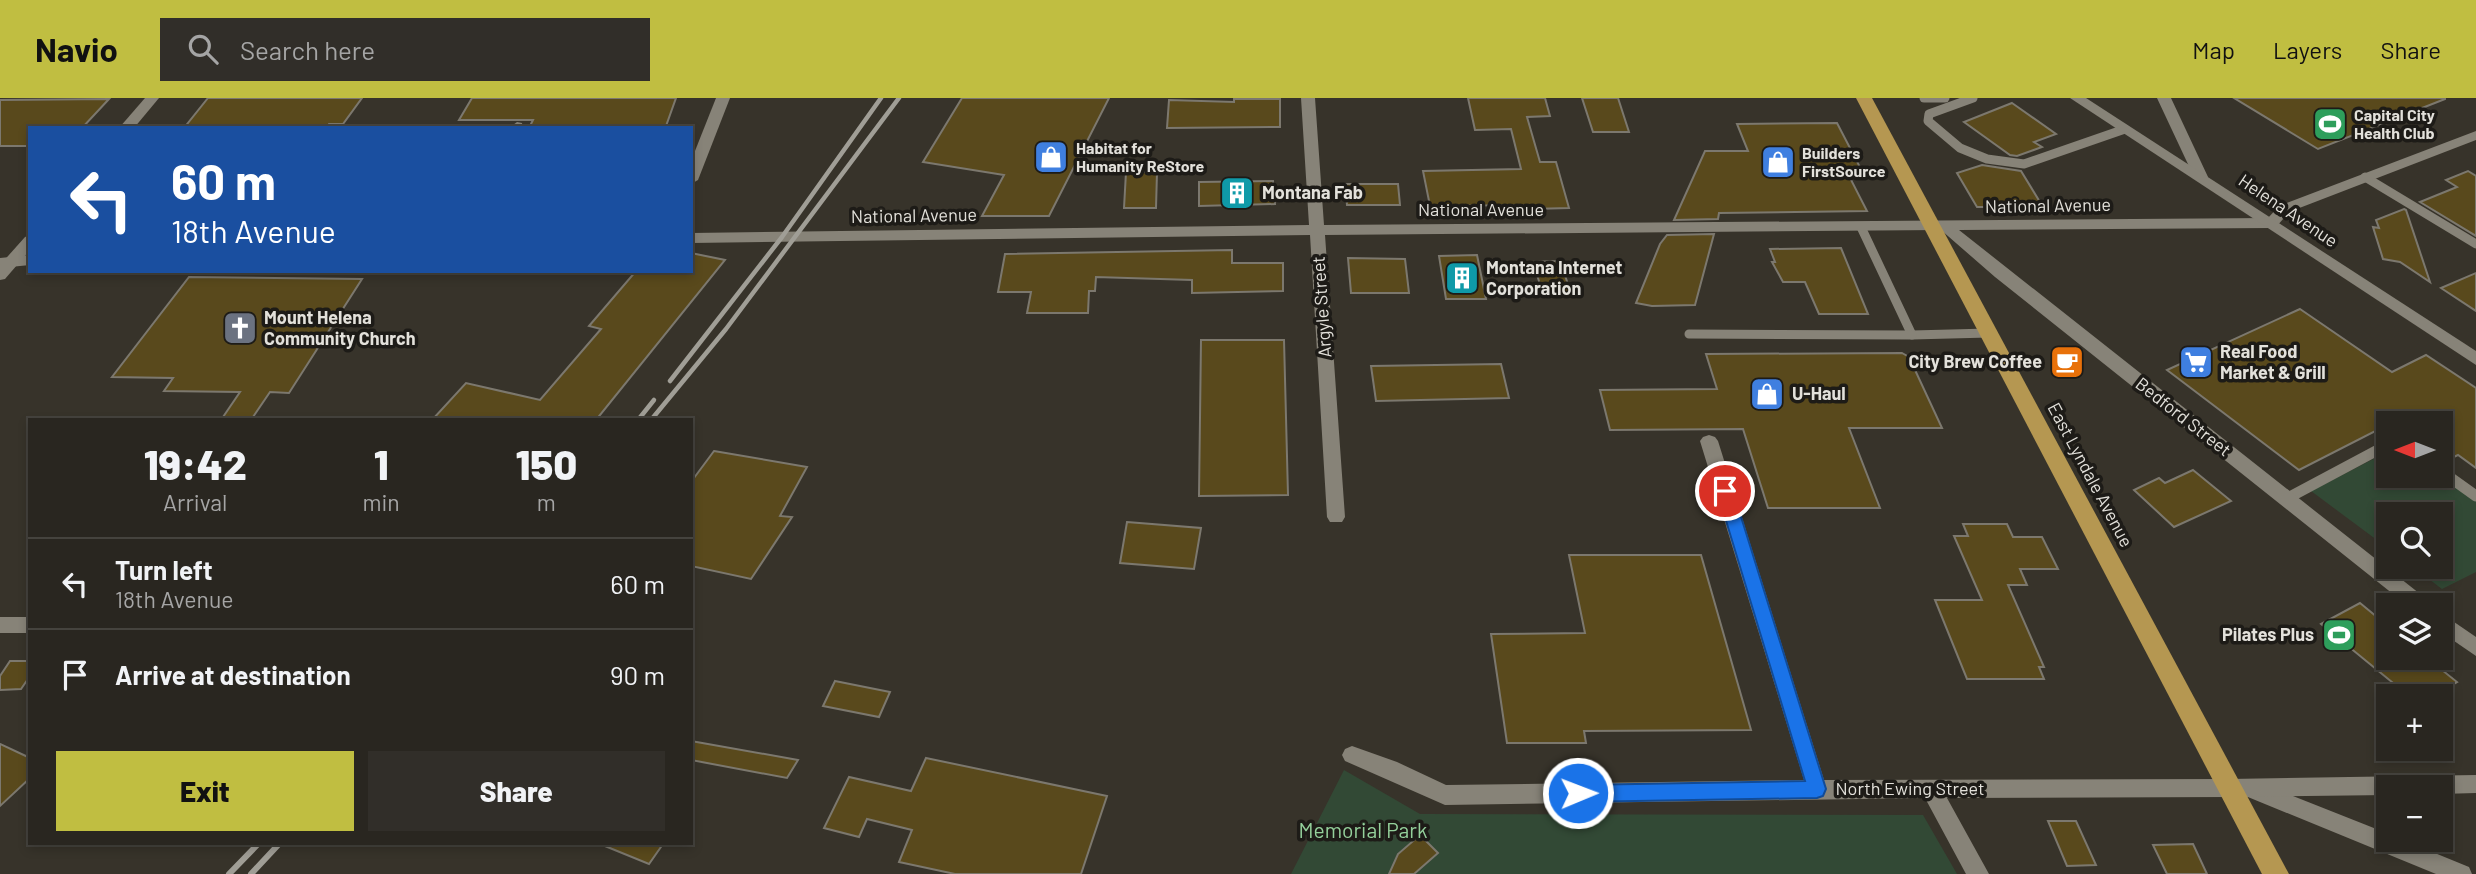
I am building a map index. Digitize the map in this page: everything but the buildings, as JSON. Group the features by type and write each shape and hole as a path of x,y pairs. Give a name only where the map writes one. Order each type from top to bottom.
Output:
{"highway":[{"name":"East Lyndale Avenue","path":"1864,98 1940,227 1989,333 2239,788 2276,874"}],"street":[{"path":"128,126 152,98"},
{"path":"695,160 723,98"},
{"name":"Argyle Street","path":"1308,98 1336,517"},
{"name":"Helena Avenue","path":"2077,98 2272,223 2476,359"},
{"path":"2164,98 2201,177"},
{"path":"2272,223 2284,209 2365,177 2472,141"},
{"name":"National Avenue","path":"693,238 2272,223"},
{"name":"Bedford Street","path":"1940,227 2405,593"},
{"path":"0,275 6,263 28,242"},
{"path":"6,263 28,260"},
{"path":"1709,441 1817,789"},
{"path":"0,625 28,625"},
{"path":"2453,630 2476,648"},
{"name":"North Ewing Street","path":"1352,755 1390,769 1445,795 1817,789 2239,788 2461,874"},
{"path":"2239,788 2476,784"},
{"path":"1931,789 1978,874"}],"lane":[{"path":"1924,98 1945,98"},
{"path":"1973,98 1929,114 1928,121 1960,148 1987,159 2024,164 2125,129"},
{"path":"2365,177 2476,244"},
{"path":"1861,227 1912,335"},
{"path":"1689,334 1989,333"},
{"path":"2286,499 2376,450"},
{"path":"2454,480 2476,496"}],"green space":[{"path":"2376,458 2376,488 2454,488 2454,485 2476,501 2476,572 2442,589 2429,579 2453,579 2453,502 2376,502 2376,539 2311,491"},
{"name":"Memorial Park","path":"1344,770 1420,814 1923,815 1957,874 1291,874"}],"railway":[{"path":"670,381 782,237 881,98"},
{"path":"653,418 726,329 899,98"},
{"path":"640,418 654,400"},
{"path":"229,874 257,845"},
{"path":"251,874 278,845"}],"place":[{"name":"Capital City Health Club","path":"2330,124"},
{"name":"Habitat for Humanity ReStore","path":"1051,157"},
{"name":"Builders FirstSource","path":"1778,162"},
{"name":"Montana Fab","path":"1237,193"},
{"name":"Montana Internet Corporation","path":"1462,278"},
{"name":"Mount Helena Community Church","path":"240,328"},
{"name":"City Brew Coffee","path":"2067,362"},
{"name":"Real Food Market & Grill","path":"2196,362"},
{"name":"U-Haul","path":"1767,394"},
{"name":"Pilates Plus","path":"2339,635"}],"route":[{"path":"1578,793 1817,789 1725,491"}]}
